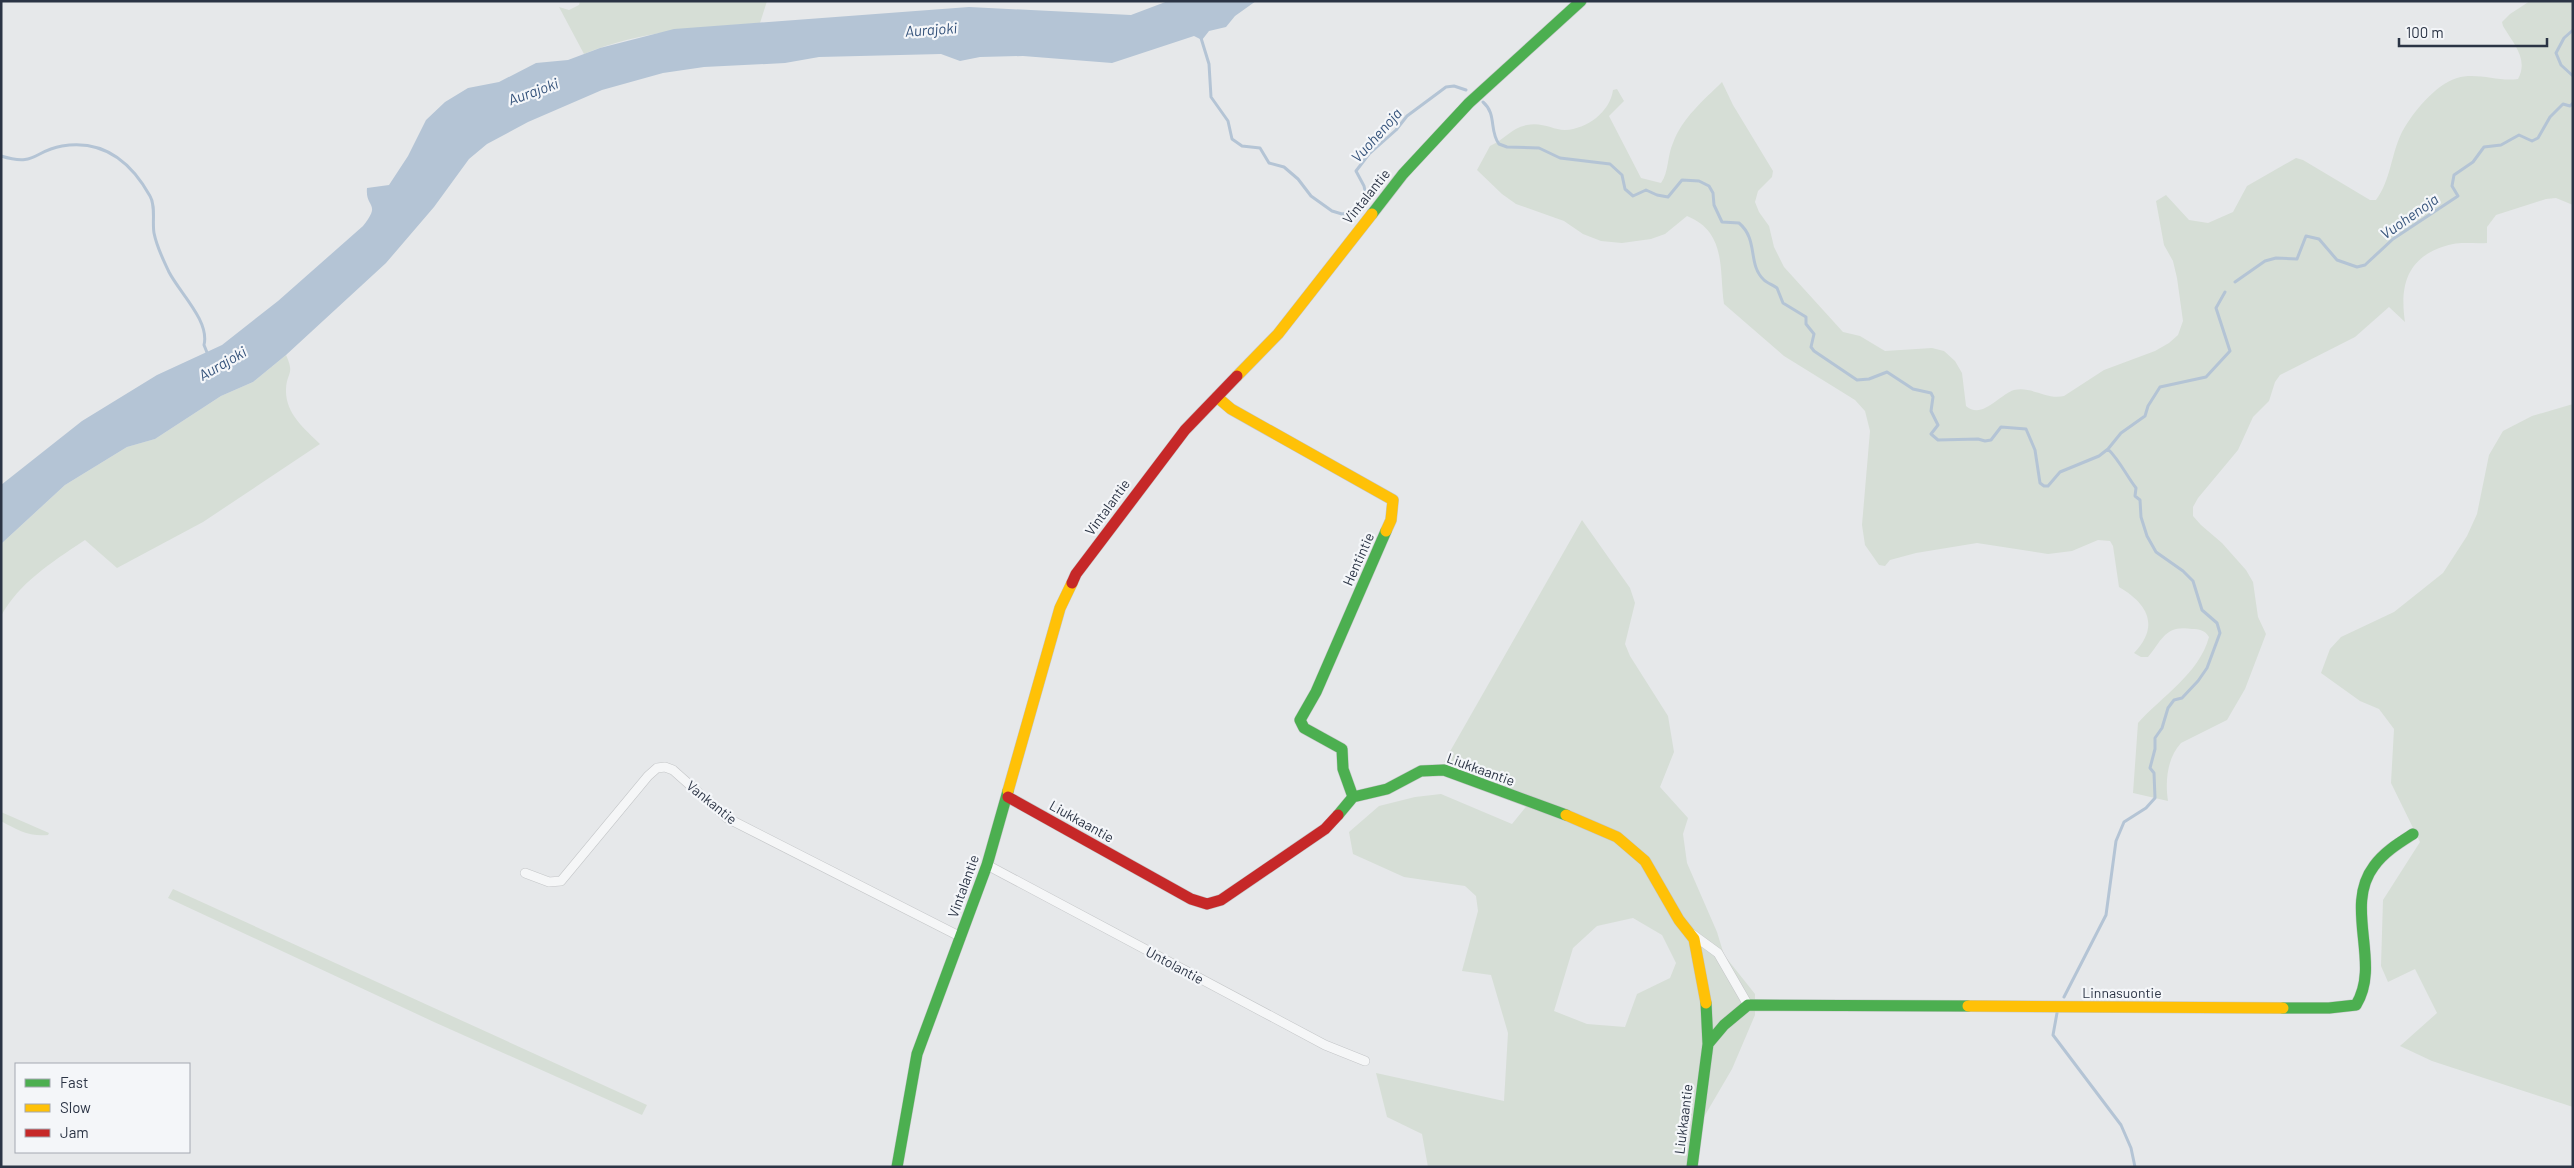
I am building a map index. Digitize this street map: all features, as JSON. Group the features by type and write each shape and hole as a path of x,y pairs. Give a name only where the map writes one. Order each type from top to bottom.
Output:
{"street":[{"name":"Vintalantie","path":"896,1167 918,1054 987,865 1008,797 1060,608 1076,574 1152,471 1185,430 1278,334 1371,213 1438,134 1496,77 1581,1"},
{"name":"Hentintie","path":"1217,397 1231,410 1393,500 1391,520 1316,692 1300,720 1304,728 1342,749 1343,769 1353,797"},
{"name":"Vankantie","path":"525,873 550,882 561,881 648,776 657,768 665,767 678,773 726,818 961,937"},
{"name":"Liukkaantie","path":"1008,797 1191,899 1207,904 1221,900 1324,829 1353,797 1387,789 1422,770 1436,769 1598,827 1617,837 1645,861 1679,920 1694,939 1701,966 1703,992 1707,1007 1708,1044 1692,1167"},
{"name":"Linnasuontie","path":"1748,1005 2349,1008 2358,1004 2364,987 2366,951 2359,917 2364,884 2378,860 2413,834"},
{"name":"Untolantie","path":"987,865 1325,1045 1365,1061"},
{"path":"1690,932 1718,953 1748,1005 1724,1025 1708,1044"}],"shaded area":[{"path":"580,1 767,1 760,23 671,31 627,40 584,54 559,7 569,10 579,5"},
{"path":"2530,1 2573,1 2573,205 2556,198 2546,199 2496,215 2487,227 2487,243 2453,244 2426,255 2410,272 2406,282 2404,294 2405,322 2389,307 2355,337 2280,375 2275,382 2269,401 2253,417 2238,450 2198,498 2193,507 2193,516 2222,543 2246,570 2253,582 2258,617 2266,634 2245,689 2227,720 2181,743 2176,749 2168,770 2168,801 2133,793 2138,723 2179,684 2197,662 2209,637 2204,631 2176,629 2170,631 2161,639 2148,657 2141,657 2134,653 2147,634 2147,616 2137,601 2119,587 2113,546 2110,541 2098,540 2072,551 2048,554 1977,543 1916,553 1890,560 1885,566 1879,565 1865,545 1862,525 1870,431 1865,411 1855,400 1784,356 1724,304 1719,253 1709,232 1700,223 1687,216 1665,234 1651,239 1622,243 1601,241 1583,234 1564,221 1516,204 1502,194 1477,170 1490,146 1512,131 1533,124 1565,130 1589,123 1602,112 1611,98 1613,90 1617,89 1624,101 1609,116 1641,178 1661,183 1664,179 1671,148 1682,125 1722,82 1733,105 1773,171 1772,177 1758,191 1755,202 1759,212 1769,226 1774,247 1784,267 1843,332 1860,336 1885,351 1932,348 1944,351 1955,361 1962,373 1966,406 1972,410 1978,410 2014,390 2021,389 2057,397 2064,396 2104,370 2155,351 2178,335 2183,321 2177,278 2173,261 2164,245 2156,201 2166,195 2189,220 2208,223 2233,212 2247,186 2296,158 2303,160 2370,200 2376,200 2385,184 2402,132 2418,108 2433,93 2449,82 2465,76 2518,79 2522,65 2521,58 2502,22 2510,14"},
{"path":"286,355 290,366 286,389 289,406 302,427 320,444 203,522 117,568 85,540 27,583 8,604 1,616 1,544 65,485 127,447 155,439 221,396 253,382"},
{"path":"2573,404 2573,1107 2432,1061 2400,1046 2437,1013 2415,969 2388,982 2381,966 2383,900 2420,842 2391,783 2394,729 2379,709 2360,701 2321,673 2330,649 2341,637 2394,612 2443,573 2467,536 2477,514 2489,455 2503,431 2532,416"},
{"path":"1582,520 1630,588 1635,603 1625,644 1630,656 1668,716 1674,752 1660,787 1688,818 1683,834 1687,863 1717,932 1724,955 1755,994 1755,1015 1732,1069 1694,1134 1686,1167 1428,1167 1422,1134 1387,1117 1376,1073 1504,1101 1508,1033 1491,975 1462,971 1478,911 1476,896 1465,886 1404,877 1353,854 1349,832 1379,806 1415,797 1441,794 1512,824 1534,797 1444,762","holes":["1633,918 1662,935 1676,963 1670,978 1637,994 1625,1027 1587,1024 1554,1011 1573,948 1597,926"]},
{"path":"1,812 49,833 48,835 35,835 18,830 1,821"},
{"path":"173,889 647,1105 642,1115 434,1022 168,898"}],"water":[{"name":"Aurajoki","path":"1168,1 1256,1 1235,16 1226,27 1209,31 1202,40 1194,36 1112,63 1023,56 980,57 960,61 941,54 819,57 785,63 704,67 663,73 602,90 528,122 487,144 469,159 434,207 386,263 286,355 253,382 221,396 155,439 127,447 65,485 1,544 1,485 82,421 157,375 222,345 278,301 363,226 369,218 372,209 367,195 367,188 389,185 408,156 426,120 445,102 468,88 499,82 536,63 568,60 600,48 674,29 969,7 1131,15"}],"waterway":[{"name":"Vuohenoja","path":"2573,30 2564,38 2556,53 2561,65 2573,76"},
{"name":"Vuohenoja","path":"1201,38 1209,64 1211,97 1228,121 1232,139 1242,146 1260,148 1269,163 1284,167 1298,179 1311,196 1332,211 1342,214 1354,212 1367,200 1364,186 1356,171 1369,154 1396,130 1407,116 1446,87 1454,86 1466,90"},
{"name":"Vuohenoja","path":"1483,102 1492,117 1494,134 1499,144 1507,147 1539,148 1560,158 1610,164 1622,175 1625,189 1633,196 1646,190 1668,197 1682,180 1699,181 1709,186 1713,193 1714,205 1722,222 1739,223 1749,237 1759,274 1765,281 1777,288 1783,303 1806,317 1806,324 1814,334 1811,347 1814,351 1857,380 1869,379 1887,372 1913,389 1931,393 1933,397 1931,411 1938,425 1931,434 1938,440 1978,439 1985,441 1991,440 2001,427 2026,429 2035,450 2040,483 2044,486 2048,486 2060,472 2099,456 2108,449 2121,433 2145,416 2148,406 2160,387 2206,377 2230,351 2216,308 2225,292"},
{"name":"Vuohenoja","path":"2235,282 2265,261 2276,258 2297,259 2306,236 2319,239 2337,260 2357,267 2365,265 2393,239 2458,196 2452,186 2454,175 2473,162 2484,147 2501,145 2519,135 2532,141 2538,138 2550,117 2563,104 2570,106 2573,103"},
{"name":"Aurajoki","path":"1,156 12,159 28,159 52,148 77,145 103,150 125,163 152,200 154,233 158,249 169,272 198,317 205,336 204,345 208,355"},
{"path":"2064,997 2106,915 2116,841 2124,822 2146,808 2155,798 2154,773 2150,768 2155,749 2155,738 2162,728 2168,708 2174,700 2182,698 2207,668 2220,633 2217,623 2202,610 2193,581 2183,571 2156,552 2147,536 2141,517 2140,500 2135,496 2136,488 2108,449"},
{"path":"2057,1013 2053,1035 2121,1125 2131,1148 2135,1167"}],"traffic: fast":[{"path":"1372,214 1403,174 1469,103 1581,1"},
{"path":"1353,797 1343,769 1342,749 1304,728 1300,720 1316,692 1386,531"},
{"path":"1338,815 1353,797 1387,789 1421,771 1444,770 1566,815"},
{"path":"897,1167 917,1054 987,865 1008,791"},
{"path":"2283,1008 2329,1008 2356,1005 2363,989 2365,971 2362,917 2362,899 2365,882 2382,856 2413,834"},
{"path":"1692,1167 1708,1044 1706,1003"},
{"path":"1708,1044 1724,1025 1748,1005 1968,1006"}],"traffic: slow":[{"path":"1237,376 1278,334 1372,214"},
{"path":"1217,397 1231,409 1393,500 1391,520 1386,531"},
{"path":"1008,791 1060,608 1072,583"},
{"path":"1566,815 1617,837 1645,861 1679,920 1694,939 1706,1003"},
{"path":"1968,1006 2283,1008"}],"traffic: jam":[{"path":"1072,583 1076,574 1185,430 1237,376"},
{"path":"1008,797 1191,899 1207,904 1221,900 1325,829 1338,815"}]}
